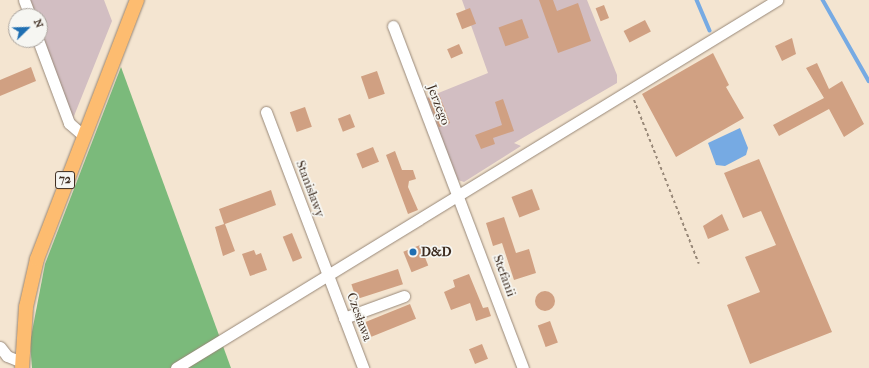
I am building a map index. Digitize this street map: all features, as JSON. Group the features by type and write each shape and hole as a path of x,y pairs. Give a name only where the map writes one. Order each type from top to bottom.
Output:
{"main road":[{"name":"72","path":"22,365 26,307 36,259 82,135 137,0"}],"street":[{"path":"176,368 774,1"},
{"name":"Jerzego","path":"393,26 459,194"},
{"path":"41,48 69,122 82,135"},
{"name":"Stanisławy","path":"266,112 328,276"},
{"name":"Stefanii","path":"459,194 523,368"},
{"name":"Czesława","path":"328,276 363,368"},
{"path":"344,318 404,296"},
{"path":"0,347 7,356 22,365"}],"path":[{"path":"627,91 635,102 700,264"}],"shaded area":[{"path":"30,0 104,0 112,21 72,121 47,48 48,48 48,8 32,8"},
{"path":"462,0 587,0 617,75 617,83 514,143 521,146 464,182 458,180 426,98 488,73"}],"green space":[{"path":"121,67 231,368 32,368 30,342 45,264"}],"water":[{"path":"740,128 748,148 746,155 725,166 716,165 708,143"}],"building":[{"path":"539,0 553,0 557,11 578,3 591,41 558,53"},
{"path":"604,5 609,18 601,21 596,8"},
{"path":"470,8 476,24 462,29 456,13"},
{"path":"522,19 529,38 505,46 499,28"},
{"path":"645,20 651,32 630,42 624,31"},
{"path":"792,38 796,54 782,61 775,46"},
{"path":"459,44 463,53 451,58 447,49"},
{"path":"713,53 729,85 726,87 744,118 676,157 642,94"},
{"path":"817,63 829,89 842,81 864,124 844,137 829,109 779,136 773,125 824,98 806,68"},
{"path":"31,67 36,81 0,96 0,80"},
{"path":"377,71 385,94 369,99 361,77"},
{"path":"439,94 450,123 439,127 428,98"},
{"path":"503,99 514,131 493,138 495,144 481,149 475,135 502,125 495,102"},
{"path":"305,107 312,127 297,132 290,112"},
{"path":"350,114 355,127 343,132 338,119"},
{"path":"373,147 379,162 362,169 356,154"},
{"path":"395,151 402,170 413,170 416,179 409,181 408,187 418,210 408,214 386,155"},
{"path":"759,159 832,332 750,364 727,305 760,292 745,257 776,245 761,211 743,218 724,173"},
{"path":"532,189 540,210 519,217 511,197"},
{"path":"271,190 276,205 225,224 235,251 223,256 215,227 224,224 219,209"},
{"path":"722,214 729,230 708,239 703,226"},
{"path":"504,217 516,253 529,249 536,273 514,280 502,243 493,246 486,223"},
{"path":"292,233 302,258 293,262 283,237"},
{"path":"420,245 428,265 412,272 403,252"},
{"path":"254,250 256,255 261,253 267,270 250,276 242,254"},
{"path":"398,269 403,284 356,299 351,284"},
{"path":"469,274 483,308 488,307 491,316 476,321 470,303 451,310 444,292 455,287 453,280"},
{"path":"545,291 552,294 555,301 552,308 545,311 538,308 535,301 538,294"},
{"path":"410,304 416,319 371,337 365,322"},
{"path":"550,321 558,343 546,347 538,325"},
{"path":"482,344 488,359 475,364 469,349"}],"waterway":[{"path":"697,0 710,30"},
{"path":"823,0 869,81"}],"place":[{"name":"D&D","path":"413,252"}]}
